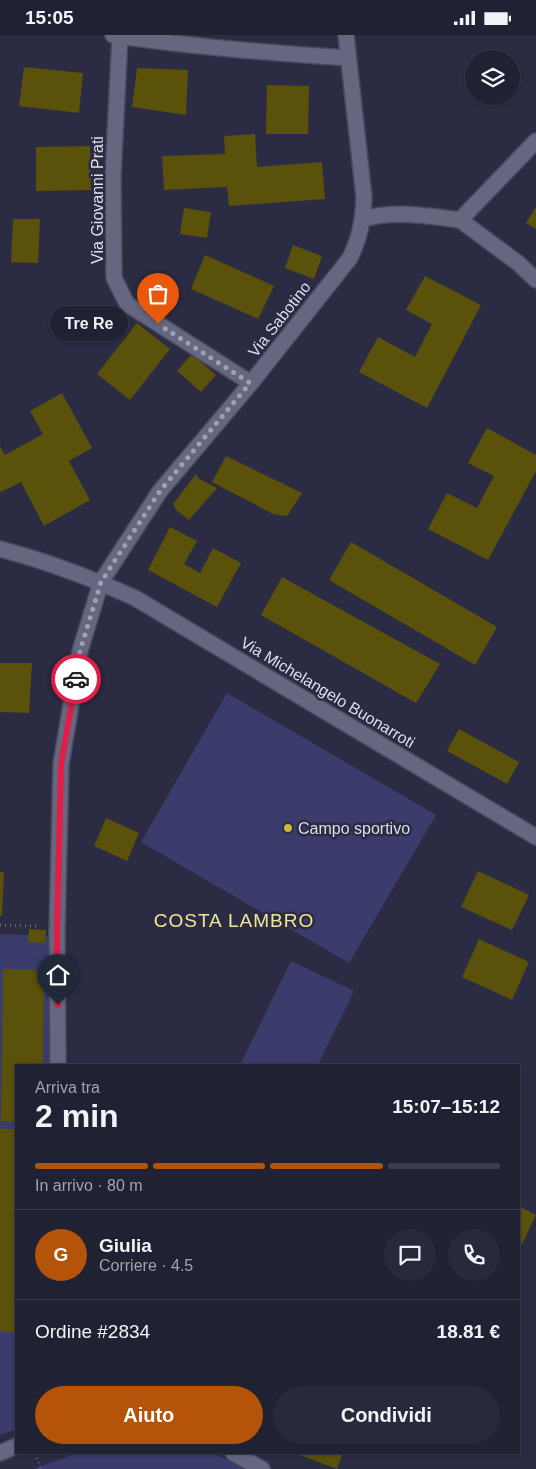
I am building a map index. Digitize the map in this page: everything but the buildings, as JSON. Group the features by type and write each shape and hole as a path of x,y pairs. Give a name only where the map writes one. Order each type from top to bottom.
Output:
{"street":[{"path":"117,35 167,39 230,50 348,58"},
{"name":"Via Giovanni Prati","path":"117,35 114,278 127,304 250,383"},
{"name":"Via Sabotino","path":"58,1064 57,929 61,765 80,651 101,582 160,491 350,258 358,240 363,219 364,197 346,35"},
{"path":"460,220 536,141"},
{"path":"363,219 383,214 402,213 460,220 518,263 536,280"},
{"name":"Via Michelangelo Buonarroti","path":"0,549 30,557 101,582 135,598 536,837"},
{"path":"0,1453 15,1446"},
{"path":"235,1454 262,1469"}],"path":[{"path":"0,925 57,929"},
{"path":"34,1454 41,1469"}],"shaded area":[{"name":"Campo sportivo","path":"227,693 436,815 349,963 141,842"},
{"path":"0,934 50,936 50,1064 15,1064 15,1429 0,1435"},
{"path":"291,961 354,991 318,1064 240,1064"},
{"path":"74,1454 216,1454 244,1469 34,1469"}],"way so far":[{"path":"76,679 80,651 101,582 160,491 250,383 158,324"}],"place":[{"name":"Tre Re","path":"158,324"},
{"name":"Campo sportivo","path":"288,828"}],"district":[{"name":"COSTA LAMBRO","path":"234,920"}],"route":[{"path":"58,1005 57,931 61,765 76,679"}]}
